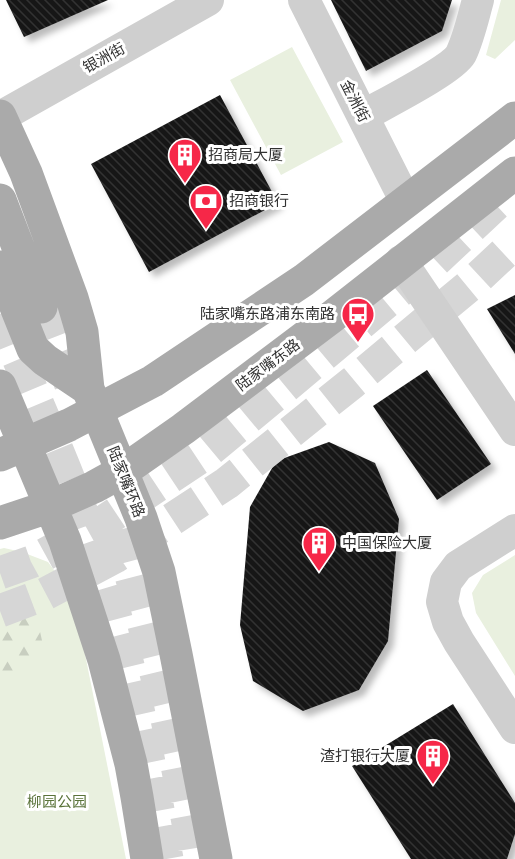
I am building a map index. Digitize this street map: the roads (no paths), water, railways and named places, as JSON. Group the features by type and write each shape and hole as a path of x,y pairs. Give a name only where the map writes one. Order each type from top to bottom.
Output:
{"main road":[{"name":"陆家嘴环路","path":"0,117 26,173 72,298 82,332 93,400 123,471 159,572 216,859"},
{"path":"13,450 93,400 153,381 304,280 515,118"},
{"name":"陆家嘴东路","path":"0,523 51,506 123,471 183,429 333,316 515,173"},
{"path":"0,200 41,307"},
{"path":"0,267 33,349 93,400"},
{"path":"0,386 13,450 51,506 65,541 104,660 130,764 147,859"}],"street":[{"name":"银洲街","path":"0,117 208,0"},
{"name":"金洲街","path":"304,0 406,202"},
{"path":"363,116 445,69 460,56 478,0"},
{"path":"401,261 515,430"},
{"path":"515,530 458,566 446,582 442,602 448,622 459,642 515,728"}],"tunnel":[{"path":"0,573 31,562 100,524 205,454 432,264 498,202"},
{"path":"0,611 45,594 115,557 227,483 469,286 515,243"},
{"path":"41,307 73,390"},
{"path":"0,314 72,487 98,557 134,692 167,859"},
{"path":"119,530 170,735 194,859"}],"place":[{"name":"招商局大厦","path":"185,184"},
{"name":"招商银行","path":"206,230"},
{"name":"陆家嘴东路浦东南路","path":"358,343"},
{"name":"中国保险大厦","path":"319,572"},
{"name":"渣打银行大厦","path":"433,785"}],"park label":[{"name":"柳园公园","path":"57,802"}]}
